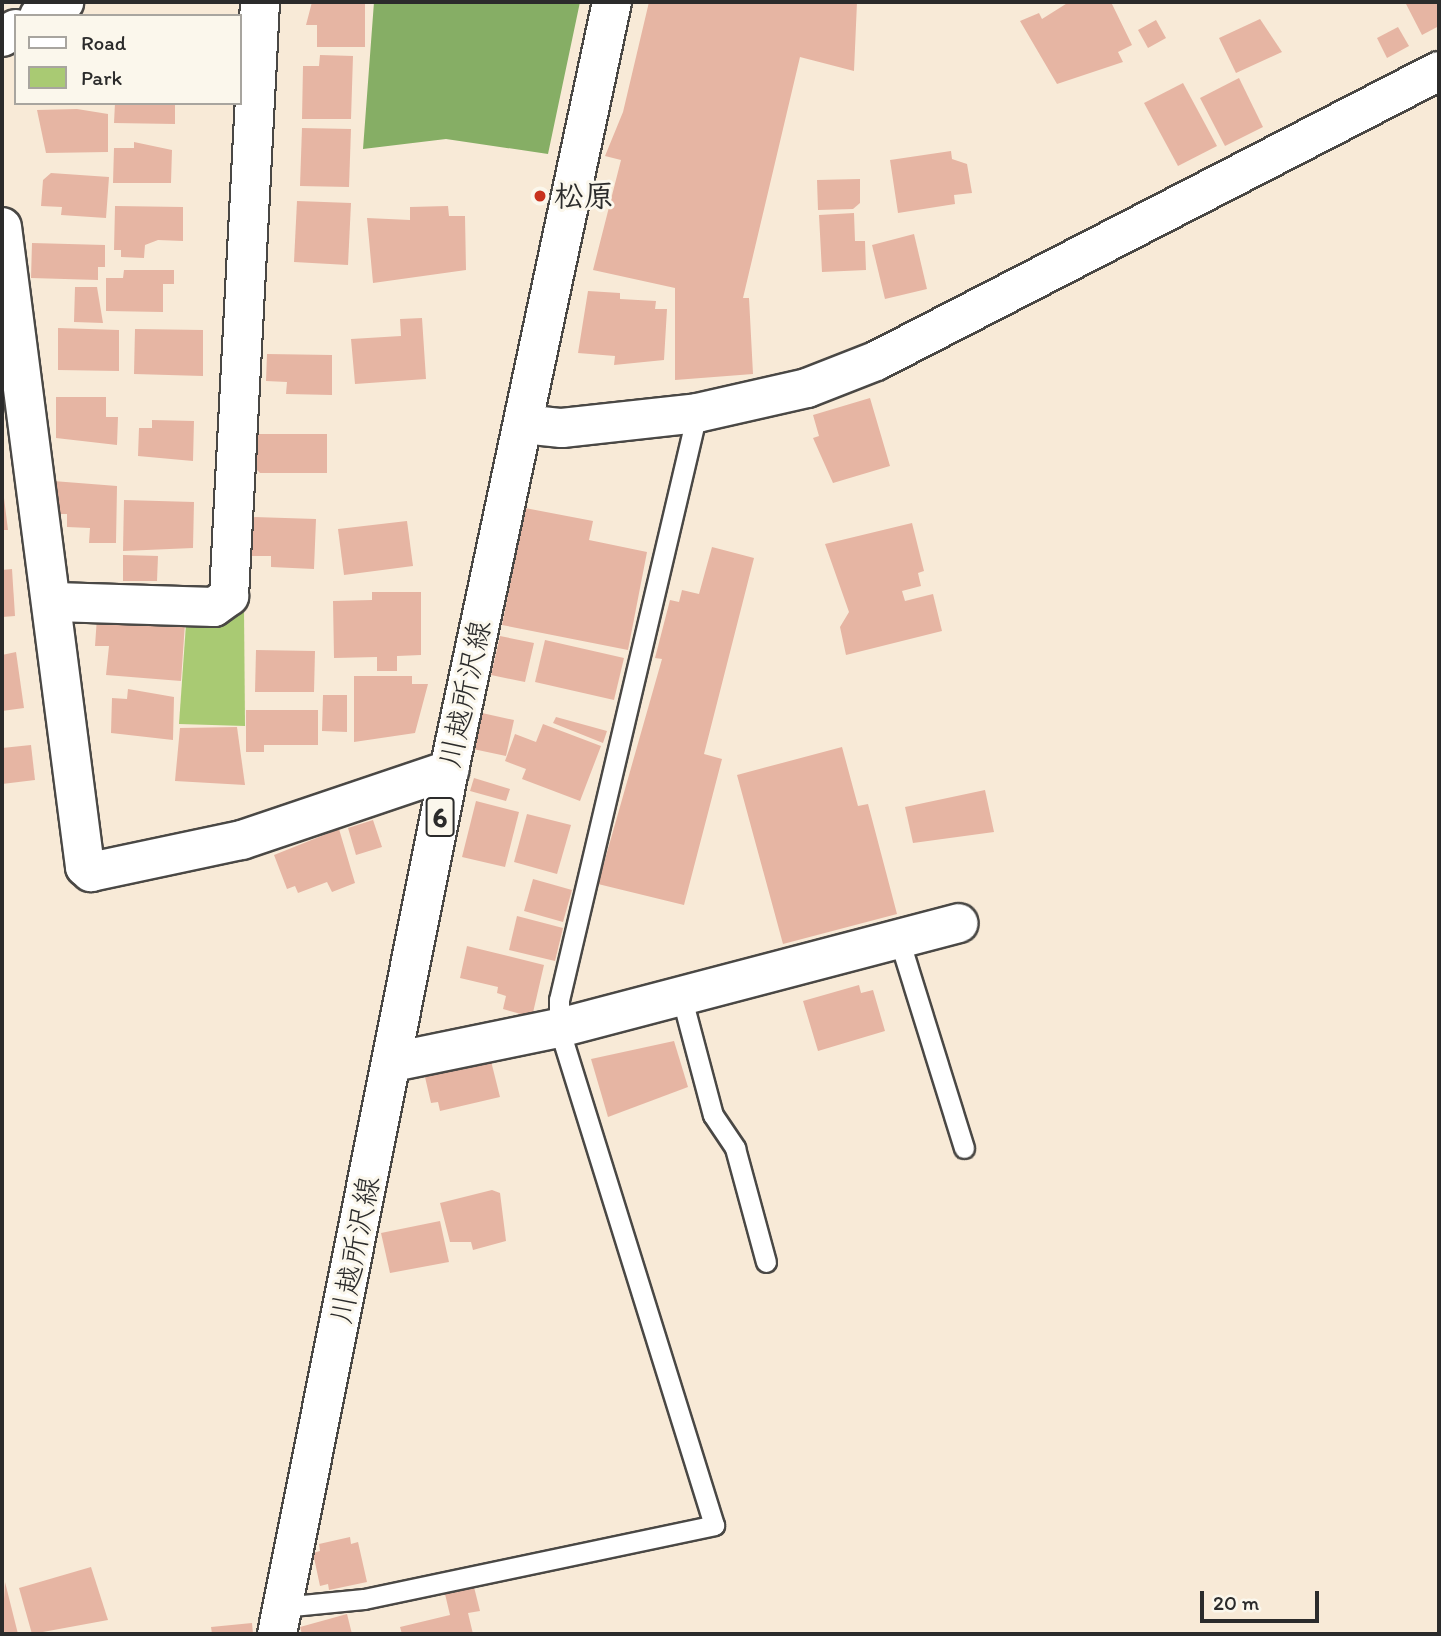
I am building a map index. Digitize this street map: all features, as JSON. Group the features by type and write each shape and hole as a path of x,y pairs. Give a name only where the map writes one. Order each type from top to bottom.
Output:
{"street":[{"path":"43,14 64,2"},
{"path":"55,602 214,607 229,596 260,2"},
{"name":"川越所沢線","path":"280,1621 449,770 611,2"},
{"path":"523,424 562,428 697,413 807,388 876,361 1439,71"},
{"path":"2,227 55,602 85,867 91,872 242,840 449,770"},
{"path":"393,1062 559,1028 898,936 958,923"}],"lane":[{"path":"280,1621 364,1600 715,1525 559,1028 559,1000 697,413"},
{"path":"898,936 964,1148"},
{"path":"681,995 713,1115 735,1148 766,1262"}],"green space":[{"path":"374,2 580,2 548,154 446,139 363,149"},
{"path":"244,609 245,726 179,724 187,610"}],"building":[{"path":"312,2 365,2 365,47 317,47 317,25 306,25"},
{"path":"649,2 857,2 854,71 800,57 743,298 749,298 753,374 675,380 675,288 593,270 621,160 605,156 623,112"},
{"path":"1069,2 1111,2 1132,45 1118,52 1123,62 1057,84 1020,21 1039,13 1042,19"},
{"path":"1405,2 1439,2 1439,26 1422,35"},
{"path":"1260,19 1282,52 1236,73 1219,38"},
{"path":"1156,20 1166,38 1148,48 1138,30"},
{"path":"1398,27 1409,46 1387,58 1377,38"},
{"path":"320,55 353,56 351,119 302,119 303,66 319,66"},
{"path":"1239,78 1263,127 1225,146 1200,98"},
{"path":"1183,83 1217,146 1178,166 1144,103"},
{"path":"115,105 175,105 175,124 114,123"},
{"path":"77,109 108,114 108,152 46,153 37,110"},
{"path":"302,128 351,129 349,187 300,186"},
{"path":"134,142 172,150 171,183 113,183 114,148 134,148"},
{"path":"951,151 952,159 967,164 972,193 954,195 955,204 898,213 890,160"},
{"path":"51,173 109,177 106,218 61,215 62,207 41,206 43,180"},
{"path":"860,179 860,203 853,209 818,210 817,180"},
{"path":"297,201 351,203 348,265 294,262"},
{"path":"115,206 183,207 183,241 158,240 145,245 144,258 121,257 121,250 114,250"},
{"path":"448,206 449,216 465,216 466,270 373,283 367,218 410,220 410,207"},
{"path":"854,213 855,241 865,241 866,270 822,272 819,215"},
{"path":"914,234 927,289 885,299 872,245"},
{"path":"32,243 105,245 105,267 98,267 98,280 31,278"},
{"path":"124,270 174,270 174,284 163,284 163,312 106,311 106,278 123,278"},
{"path":"75,287 97,287 103,323 74,322"},
{"path":"588,291 620,293 620,299 656,301 655,309 667,309 664,360 614,365 615,356 578,353"},
{"path":"422,318 426,379 355,384 351,339 401,336 400,319"},
{"path":"58,328 119,330 119,371 58,370"},
{"path":"135,329 203,330 203,376 134,374"},
{"path":"267,354 332,355 332,395 286,394 287,382 266,381"},
{"path":"56,397 106,397 106,417 118,417 117,445 56,438"},
{"path":"870,398 890,466 833,483 813,438 819,436 813,415"},
{"path":"152,420 194,421 193,461 138,456 139,428 152,428"},
{"path":"254,434 327,434 327,473 260,473 254,467"},
{"path":"53,481 117,486 116,543 89,543 90,528 67,527 67,514 52,514"},
{"path":"2,482 8,530 2,530"},
{"path":"124,500 194,502 193,548 123,551"},
{"path":"525,508 593,521 589,540 647,552 628,650 502,625"},
{"path":"251,517 316,519 314,569 271,567 271,556 250,556"},
{"path":"407,521 413,566 344,575 338,529"},
{"path":"912,523 924,571 918,573 921,586 902,591 905,601 933,594 942,631 846,655 840,627 849,612 825,544"},
{"path":"712,547 754,558 704,754 722,759 684,905 598,884 662,659 655,658 670,600 679,602 682,590 699,594"},
{"path":"123,555 158,556 157,581 123,581"},
{"path":"12,569 15,616 2,617 2,570"},
{"path":"372,592 421,592 421,655 397,656 397,671 377,671 377,657 334,658 333,601 372,600"},
{"path":"97,617 185,623 181,681 106,675 109,646 95,646"},
{"path":"500,636 534,643 525,682 491,675"},
{"path":"545,640 624,658 614,700 535,682"},
{"path":"256,650 315,651 314,692 255,692"},
{"path":"16,652 24,708 2,711 2,655"},
{"path":"354,676 412,676 412,684 428,684 415,733 354,742"},
{"path":"128,689 174,697 173,740 111,733 112,698 127,699"},
{"path":"323,695 347,695 347,732 322,731"},
{"path":"246,710 318,710 318,745 264,745 264,752 246,752"},
{"path":"482,713 514,720 506,756 473,749"},
{"path":"556,717 607,731 603,743 553,723"},
{"path":"543,724 601,746 580,801 522,779 526,769 505,761 515,734 536,742"},
{"path":"237,727 245,785 175,781 180,728"},
{"path":"31,745 35,780 2,784 2,748"},
{"path":"842,747 858,806 868,804 897,914 783,944 737,775"},
{"path":"474,778 510,789 506,801 470,791"},
{"path":"985,790 994,832 913,843 905,807"},
{"path":"476,801 519,812 505,867 462,857"},
{"path":"527,814 571,825 557,874 514,862"},
{"path":"373,820 382,847 356,855 348,828"},
{"path":"339,829 355,883 332,892 327,882 298,893 295,886 287,889 274,855"},
{"path":"533,879 572,890 563,922 524,911"},
{"path":"517,916 563,928 555,961 509,950"},
{"path":"467,946 544,965 532,1017 503,1009 506,996 497,993 498,987 460,978"},
{"path":"859,985 861,993 873,990 885,1031 818,1051 803,1001"},
{"path":"674,1041 688,1087 608,1117 591,1059"},
{"path":"491,1061 500,1097 440,1111 438,1102 431,1103 425,1077"},
{"path":"492,1190 500,1193 506,1241 473,1250 471,1242 450,1242 440,1203"},
{"path":"440,1221 449,1262 390,1273 381,1233"},
{"path":"350,1537 351,1544 358,1542 367,1582 329,1590 328,1584 320,1586 313,1553 320,1551 319,1544"},
{"path":"91,1567 108,1620 32,1634 19,1588"},
{"path":"5,1582 18,1634 2,1634"},
{"path":"474,1587 480,1611 468,1613 473,1634 402,1634 400,1627 450,1615 445,1594"},
{"path":"347,1614 352,1634 302,1634 300,1627"},
{"path":"252,1623 253,1634 212,1634 211,1627"}],"place":[{"name":"松原","path":"540,196"}]}
